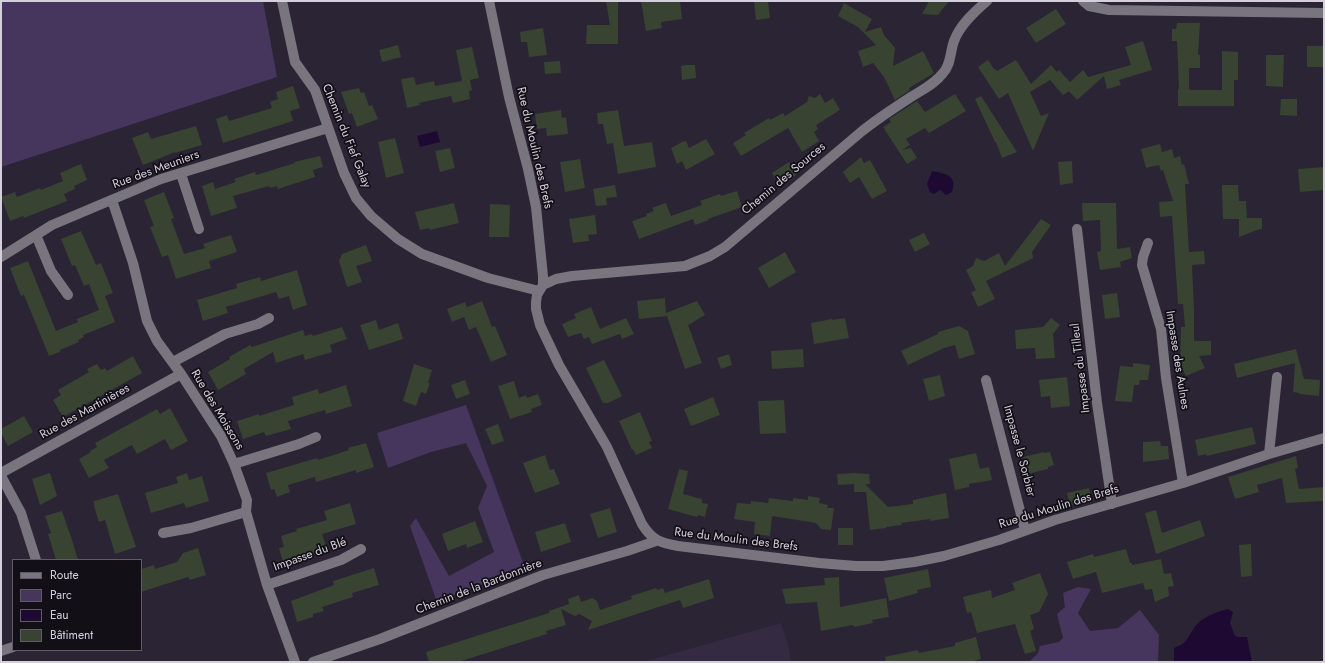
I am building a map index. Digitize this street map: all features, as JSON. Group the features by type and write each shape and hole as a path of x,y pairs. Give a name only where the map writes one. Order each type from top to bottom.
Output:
{"street":[{"name":"Chemin du Fief Galay","path":"282,1 295,62 315,90 344,173 356,198 371,216 393,235 422,254 488,278 541,288"},
{"name":"Rue du Moulin des Brefs","path":"489,1 509,97 536,206 541,288 536,302 536,309 540,325 547,342 568,382 606,447 642,524 648,534 656,541 678,546 819,563 856,566 883,566 914,562 944,556 999,540 1055,520 1183,483 1324,438"},
{"name":"Chemin des Sources","path":"541,288 556,279 572,276 684,266 710,256 725,247 860,132 936,81 945,72 954,41 960,30 972,15 987,1"},
{"path":"1083,1 1089,6 1109,10 1324,13"},
{"name":"Rue des Meuniers","path":"1,257 52,225 161,180 328,128"},
{"path":"181,174 199,228"},
{"name":"Rue des Moissons","path":"112,200 133,263 147,321 157,341 173,362 221,436 234,464 247,500 246,512 267,585 295,662"},
{"name":"Impasse du Tilleul","path":"1077,229 1097,403 1112,504"},
{"path":"36,235 51,271 68,294"},
{"name":"Impasse des Aulnes","path":"1148,243 1142,265 1161,329 1166,378 1183,483"},
{"path":"173,362 224,334 258,324 269,318"},
{"name":"Rue des Martinières","path":"1,474 181,374"},
{"path":"1270,454 1277,376"},
{"name":"Impasse le Sorbier","path":"986,380 1026,530"},
{"path":"234,464 299,444 316,436"},
{"path":"1,474 21,513 36,559"},
{"path":"163,534 191,528 246,512"},
{"name":"Chemin de la Bardonnière","path":"313,662 380,639 543,575 627,551 656,541"},
{"name":"Impasse du Blé","path":"267,585 341,560 361,549"},
{"path":"1,651 12,647"}],"shaded area":[{"path":"781,623 789,648 791,662 643,662"}],"green space":[{"path":"1,1 263,1 277,77 1,167"},
{"path":"466,405 525,568 437,602 410,526 416,518 449,576 494,552 478,508 487,486 466,443 431,452 388,468 377,433"},
{"path":"1078,587 1091,589 1078,613 1090,631 1118,628 1140,610 1159,635 1158,662 1029,662 1038,653 1040,646 1059,642 1063,638 1057,614 1065,607 1063,593"}],"water":[{"path":"437,131 440,142 420,147 417,136"},
{"path":"932,171 946,174 952,179 952,192 946,195 940,190 934,194 930,192 927,184"},
{"path":"1228,609 1233,612 1230,623 1235,636 1247,637 1252,662 1174,662 1174,648 1186,641 1200,621 1215,613"}],"building":[{"path":"606,1 618,1 618,44 586,44 587,25 610,25"},
{"path":"641,1 680,1 682,19 661,22 662,28 646,31"},
{"path":"754,1 768,1 770,18 756,20"},
{"path":"929,1 949,1 938,15 922,14"},
{"path":"844,3 872,19 865,32 881,27 884,35 895,48 893,66 923,51 934,73 909,88 910,90 895,100 884,77 873,63 863,67 858,51 876,45 858,27 838,16"},
{"path":"1056,9 1066,24 1036,43 1026,28"},
{"path":"1177,23 1200,23 1198,55 1200,55 1200,68 1189,68 1189,89 1191,90 1222,90 1222,51 1238,52 1238,80 1234,80 1234,106 1178,106 1179,89 1177,41 1172,41 1172,29 1176,29"},
{"path":"543,28 547,55 529,57 527,42 521,42 520,32"},
{"path":"1143,41 1152,70 1119,80 1121,85 1107,89 1104,76 1077,100 1069,91 1063,95 1050,80 1030,92 1041,116 1049,113 1033,151 1008,93 999,99 978,67 988,60 997,71 1016,60 1031,84 1051,65 1057,72 1059,70 1070,82 1083,70 1088,77 1131,65 1125,47"},
{"path":"398,45 401,57 382,62 379,50"},
{"path":"1307,46 1324,46 1324,67 1307,67"},
{"path":"472,47 479,78 470,80 472,90 469,91 470,99 453,103 451,96 419,103 420,105 407,108 401,79 414,77 416,85 434,81 435,86 462,81 456,50"},
{"path":"1266,55 1284,55 1283,87 1266,86"},
{"path":"560,61 561,73 545,74 544,62"},
{"path":"695,65 696,78 682,80 681,66"},
{"path":"293,86 300,108 290,111 293,121 223,143 216,119 227,115 229,121 272,108 270,102 278,99 276,92"},
{"path":"359,88 361,93 364,92 369,106 372,105 378,119 357,127 352,113 349,114 341,92"},
{"path":"820,94 825,103 833,98 840,110 816,125 818,129 814,132 819,141 802,152 788,128 741,156 733,143 746,135 744,133 769,118 770,120 783,113 785,116 807,102 809,96 815,98"},
{"path":"955,94 966,111 929,133 925,128 906,139 910,145 902,150 911,148 917,158 907,164 883,127 891,122 889,119 917,101 925,112"},
{"path":"981,96 1017,152 1002,158 996,142 975,99"},
{"path":"1281,99 1297,99 1297,116 1280,115"},
{"path":"561,110 562,118 566,117 568,134 547,136 546,128 537,129 535,114"},
{"path":"618,110 624,146 652,142 656,167 618,174 613,143 607,144 603,124 598,124 597,113"},
{"path":"196,126 202,145 175,152 143,165 132,138 148,132 151,139"},
{"path":"395,138 404,173 386,178 378,142"},
{"path":"706,139 715,154 686,170 682,161 677,164 671,148 686,141 689,148"},
{"path":"1160,144 1162,152 1172,149 1174,158 1180,156 1182,165 1184,164 1189,184 1185,184 1189,252 1204,251 1205,264 1192,265 1194,341 1211,341 1211,355 1199,356 1205,368 1186,376 1180,364 1181,327 1185,327 1183,304 1178,304 1172,216 1160,217 1159,202 1173,201 1163,170 1161,171 1159,165 1146,168 1141,149"},
{"path":"450,148 455,168 440,172 435,151"},
{"path":"320,156 323,167 313,170 315,177 278,189 277,186 270,188 269,186 233,196 237,208 211,216 202,186 213,182 215,189 236,182 234,179 255,172 256,175 295,163 294,162"},
{"path":"861,157 864,163 870,160 887,191 872,199 859,177 850,183 843,172"},
{"path":"580,159 585,188 565,192 560,162"},
{"path":"1072,161 1073,183 1060,185 1058,162"},
{"path":"789,162 796,175 779,185 772,173"},
{"path":"81,164 87,180 74,186 75,189 64,194 67,201 24,218 23,216 10,221 1,197 15,192 17,197 40,188 41,190 63,181 60,173"},
{"path":"1324,167 1324,190 1300,192 1298,169"},
{"path":"615,185 617,197 606,198 607,205 596,206 593,189"},
{"path":"1222,185 1238,185 1239,201 1246,201 1247,218 1262,218 1262,229 1239,237 1239,219 1223,219"},
{"path":"737,191 742,207 695,225 693,219 639,239 632,221 647,216 646,214 654,211 652,208 666,203 671,216 702,205 700,201 720,194 721,196"},
{"path":"164,192 174,218 171,219 184,254 205,248 203,244 231,235 237,252 209,261 211,268 176,279 168,255 162,257 150,227 154,226 144,200"},
{"path":"454,203 459,223 430,230 429,228 420,230 415,212"},
{"path":"1082,203 1116,203 1117,249 1130,247 1132,258 1120,262 1121,267 1100,270 1097,252 1101,251 1100,220 1083,221"},
{"path":"490,204 510,205 509,237 489,237"},
{"path":"595,215 597,234 588,235 589,241 573,243 569,219"},
{"path":"1041,219 1051,225 1032,252 1033,258 986,281 995,299 978,307 971,292 976,290 966,270 973,266 976,258 984,261 999,253 1005,266"},
{"path":"81,231 96,265 101,263 113,293 105,296 115,322 83,335 84,337 78,340 79,342 49,356 24,295 21,296 10,268 28,261 56,331 78,322 77,319 99,310 89,284 84,286 75,265 72,266 61,239"},
{"path":"924,233 930,244 915,252 909,240"},
{"path":"366,245 372,261 356,266 362,282 347,287 339,261 342,254"},
{"path":"785,252 796,272 769,288 758,268"},
{"path":"297,270 307,305 293,310 289,296 279,299 276,292 226,307 228,313 203,321 197,300 237,288 236,284 260,277 261,281"},
{"path":"1117,293 1120,317 1105,319 1102,295"},
{"path":"665,298 666,313 697,301 705,315 688,325 702,363 685,369 667,316 639,319 637,301"},
{"path":"482,301 492,327 495,326 507,355 491,362 476,327 469,330 464,317 452,322 447,309 465,302 467,307"},
{"path":"591,307 600,329 626,318 634,334 622,339 620,334 592,344 589,337 584,339 581,333 568,337 562,324 576,318 574,314"},
{"path":"845,318 849,338 814,344 811,323"},
{"path":"1051,318 1060,325 1053,334 1055,358 1036,359 1035,348 1016,349 1015,330 1043,327"},
{"path":"376,320 379,330 398,323 403,339 369,350 360,325"},
{"path":"959,326 968,331 975,354 959,359 955,345 944,348 908,365 901,351 938,334 938,332"},
{"path":"342,327 347,339 330,345 332,352 305,360 303,354 276,363 273,352 244,369 246,374 218,390 208,372 230,359 229,357 250,345 252,347 303,330 305,336 312,334 313,336"},
{"path":"803,349 804,367 772,369 771,351"},
{"path":"1296,349 1304,379 1320,380 1319,396 1293,392 1295,363 1237,378 1234,364"},
{"path":"729,354 732,365 721,369 717,358"},
{"path":"133,356 142,373 63,417 53,400 61,395 58,390 89,372 87,369 97,364 101,370 105,368 107,371"},
{"path":"604,360 622,396 608,403 603,403 586,368"},
{"path":"1133,363 1150,365 1148,380 1140,380 1139,385 1134,385 1132,402 1115,401 1120,366 1133,367"},
{"path":"414,364 432,370 428,383 430,383 426,394 421,392 416,406 403,401"},
{"path":"940,375 945,396 929,401 923,379"},
{"path":"1067,377 1070,406 1051,408 1050,396 1041,397 1039,380"},
{"path":"465,380 470,394 456,399 451,385"},
{"path":"514,381 519,398 526,395 527,398 538,394 542,405 531,409 532,412 510,419 498,386"},
{"path":"346,385 352,406 326,414 325,410 288,421 291,429 266,436 264,432 243,439 237,421 294,405 292,397 318,389 319,394"},
{"path":"713,397 720,415 691,426 684,409"},
{"path":"784,400 786,433 760,434 758,401"},
{"path":"170,408 188,441 171,450 165,439 137,454 132,445 104,460 109,468 89,478 79,459 97,447 95,443 157,409 160,414"},
{"path":"640,412 652,441 649,442 652,448 636,455 633,449 632,450 619,421"},
{"path":"24,416 33,432 8,446 1,433 1,429"},
{"path":"498,424 504,441 492,445 485,429"},
{"path":"1252,427 1256,444 1207,456 1206,454 1198,456 1195,440"},
{"path":"1160,441 1161,446 1168,446 1169,459 1143,462 1143,442"},
{"path":"366,443 374,467 356,473 356,470 316,482 315,477 288,485 290,492 277,497 274,489 271,490 266,473 317,458 318,460 349,450 348,448"},
{"path":"1050,452 1054,465 1048,467 1048,469 1028,474 1023,457"},
{"path":"976,453 980,469 989,467 992,480 969,484 969,487 955,490 949,459"},
{"path":"545,455 550,470 554,469 560,484 535,493 523,463"},
{"path":"1296,456 1298,468 1295,469 1299,489 1324,487 1324,501 1286,503 1282,478 1257,485 1259,492 1235,499 1228,477"},
{"path":"679,469 688,471 683,494 702,499 702,503 708,504 705,517 698,515 697,517 668,509"},
{"path":"50,473 57,496 40,505 32,479"},
{"path":"187,473 189,480 202,476 209,501 186,508 184,503 151,513 145,493 178,483 176,477"},
{"path":"837,474 869,474 870,484 865,484 888,507 913,504 913,500 946,493 949,518 901,523 902,525 870,530 866,492 854,492 854,484 838,485"},
{"path":"1089,488 1092,500 1070,506 1067,493"},
{"path":"118,494 136,547 115,554 105,520 99,522 94,501"},
{"path":"808,496 820,498 819,503 828,505 827,508 834,508 831,530 821,529 816,523 772,516 770,536 754,534 755,522 734,519 737,503 751,504 751,501 768,503 769,498 793,501 793,498 808,500"},
{"path":"350,503 356,524 322,534 327,549 283,562 279,548 284,547 281,536 297,531 296,529 327,520 324,511"},
{"path":"610,508 617,532 598,538 590,514"},
{"path":"1156,510 1162,533 1200,520 1205,536 1156,554 1145,513"},
{"path":"62,511 78,559 56,559 48,534 51,533 45,516"},
{"path":"475,521 483,542 467,548 466,544 448,551 442,534"},
{"path":"565,523 571,542 541,552 535,532"},
{"path":"838,528 853,528 853,545 838,545"},
{"path":"1251,544 1252,576 1241,577 1239,545"},
{"path":"198,548 206,575 190,580 188,577 142,592 142,569 154,565 155,569 177,562 183,553"},
{"path":"1126,549 1132,565 1161,559 1164,574 1171,573 1174,586 1168,587 1169,596 1155,602 1152,589 1145,590 1143,583 1102,593 1096,572 1073,579 1067,562 1093,554 1094,557"},
{"path":"374,568 379,585 352,593 353,597 322,607 324,611 313,614 313,617 297,622 291,601 334,585 333,581"},
{"path":"928,569 931,587 917,590 918,593 889,601 884,578"},
{"path":"1040,573 1048,594 1039,612 1030,615 1034,629 1030,631 1036,651 1025,654 1015,624 977,633 971,612 967,613 963,597 991,590 992,598 1015,590 1012,583"},
{"path":"839,577 840,607 886,598 889,617 872,620 873,623 854,627 853,625 821,631 817,602 786,604 782,589 825,585 824,578"},
{"path":"709,579 714,598 683,608 680,600 588,630 592,621 579,614 575,616 561,609 566,625 546,631 547,634 458,662 429,662 426,652 549,613 549,611 569,604 568,599 579,595 581,602 592,598 597,601 600,610 632,599 631,596 656,588 657,590 663,588 665,593"},
{"path":"976,637 981,659 970,662 886,662 885,657 918,650 919,653 955,646 955,643"}]}
